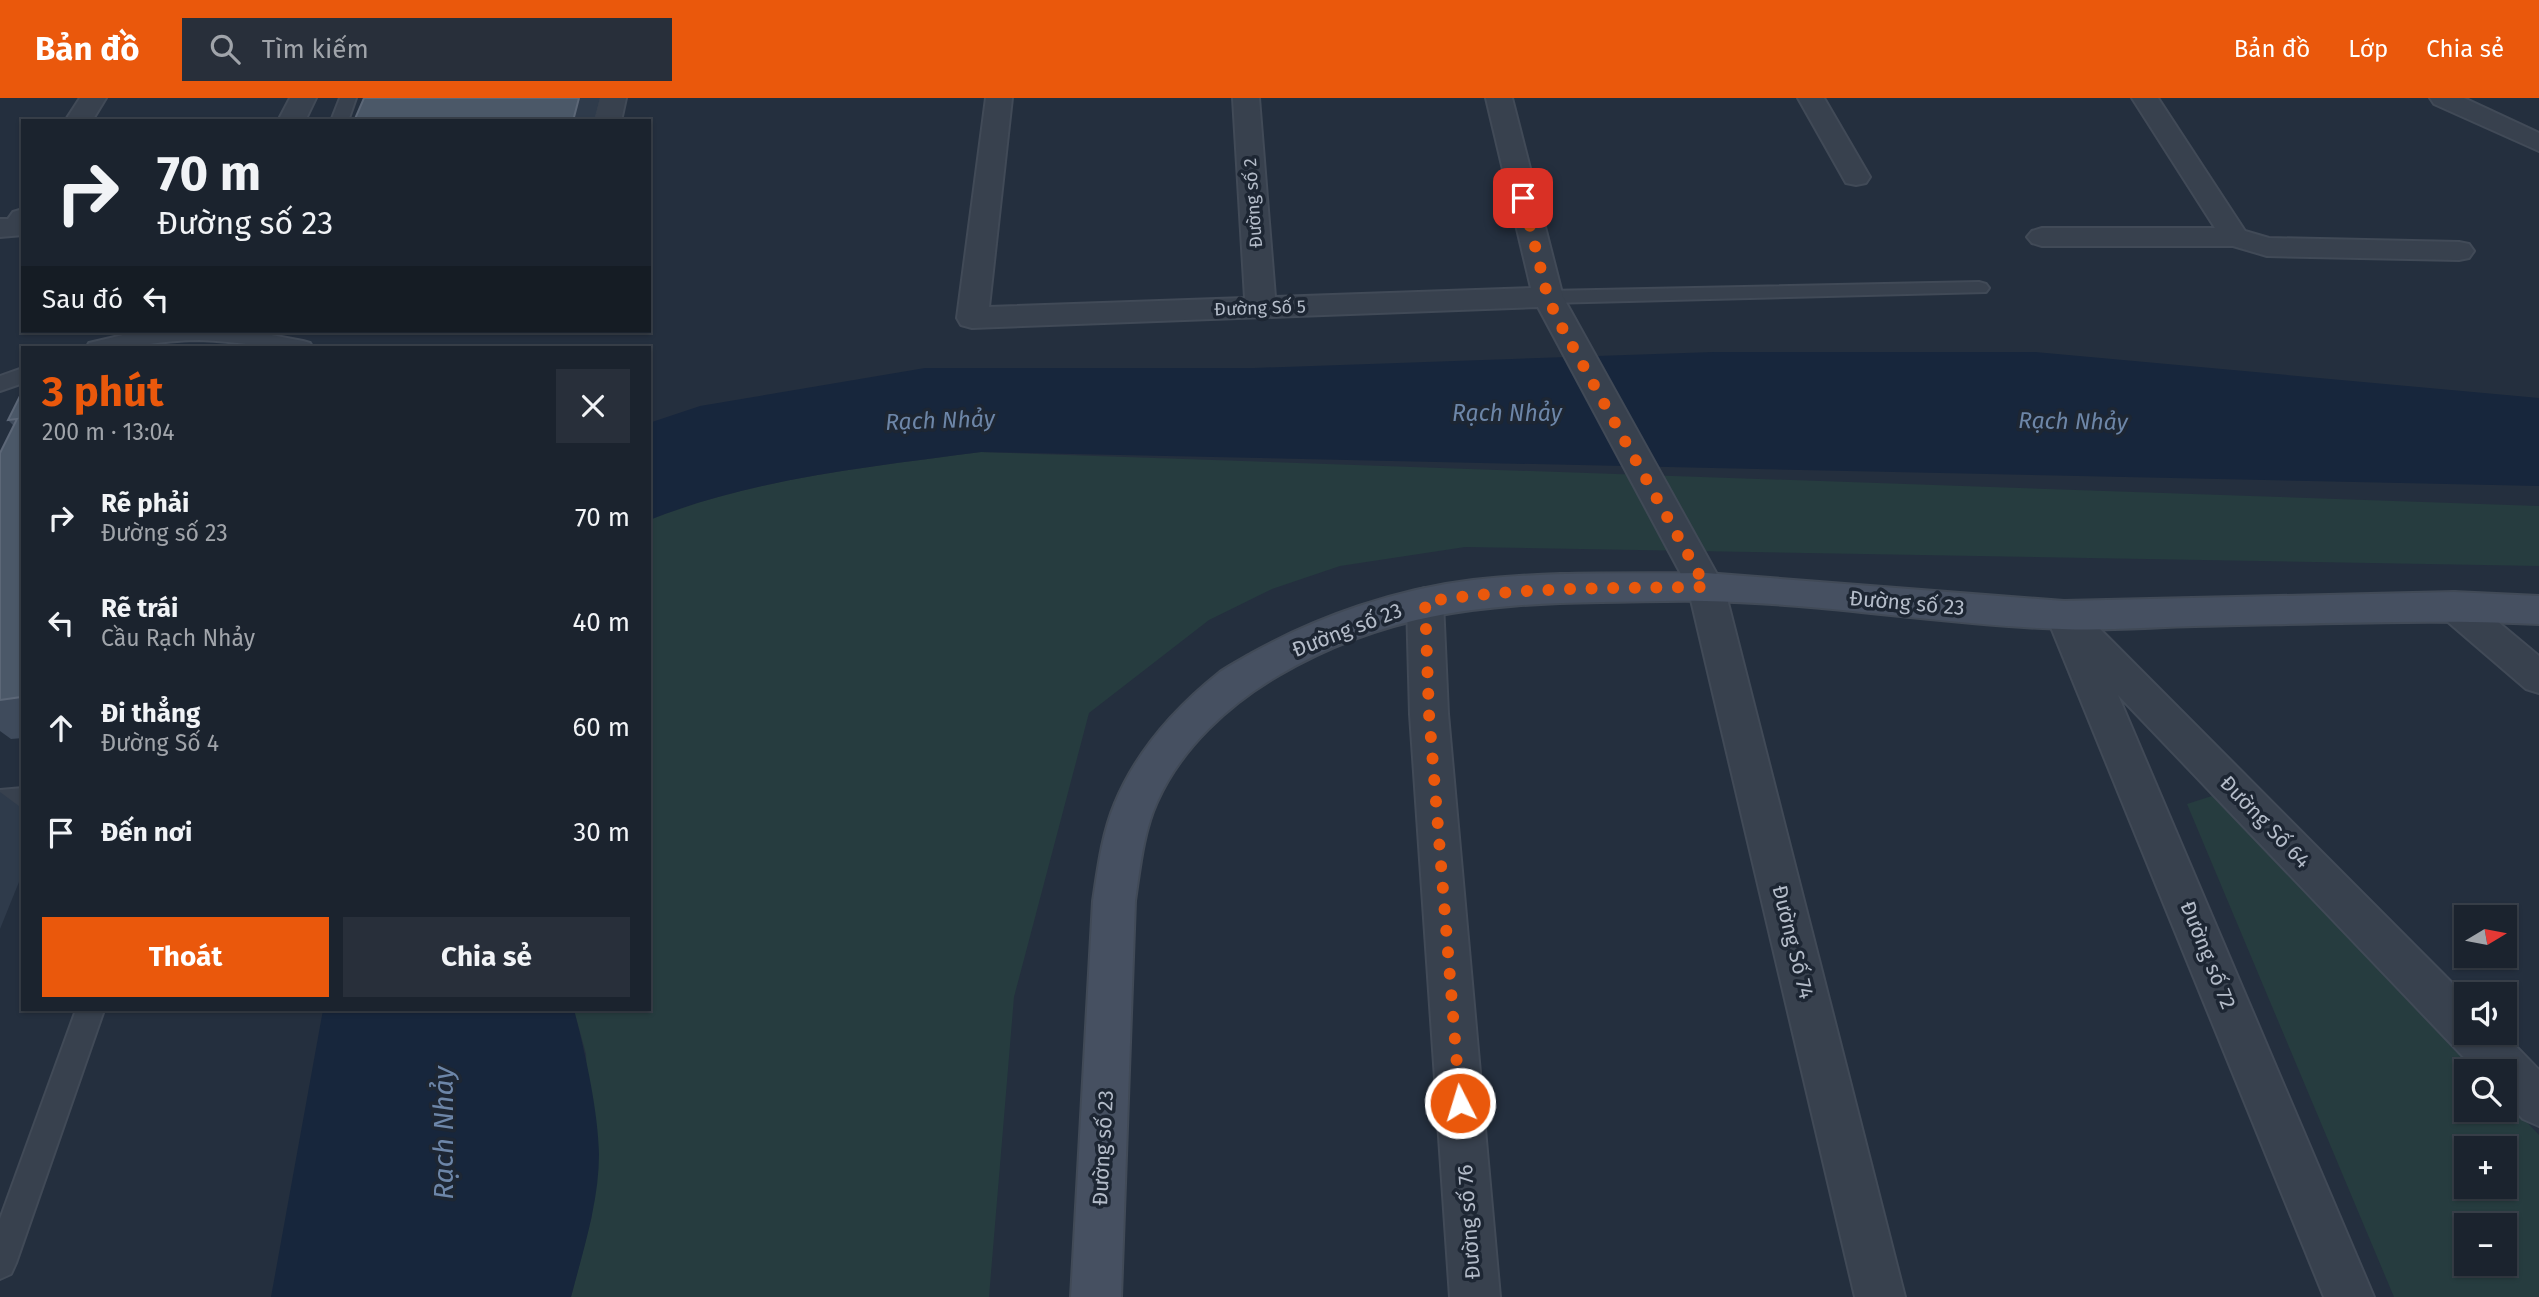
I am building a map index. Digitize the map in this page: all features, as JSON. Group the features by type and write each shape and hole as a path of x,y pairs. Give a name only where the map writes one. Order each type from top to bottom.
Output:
{"street":[{"path":"79,119 93,98"},
{"path":"292,119 303,98"},
{"path":"608,119 613,98"},
{"name":"Đường Số 5","path":"999,98 972,318 1261,308 1554,310"},
{"name":"Đường số 2","path":"1246,98 1261,308"},
{"name":"Đường Số 74","path":"1499,98 1554,310 1706,587 1880,1297"},
{"path":"1811,98 1856,177"},
{"path":"2145,98 2235,237"},
{"path":"2443,98 2539,143"},
{"path":"2042,237 2235,237 2267,247 2459,251"},
{"name":"Đường số 23","path":"1096,1297 1114,901 1123,841 1135,804 1151,773 1188,723 1236,681 1303,645 1360,621 1425,602 1522,590 1706,587 2063,615 2454,606 2539,610"},
{"name":"Đường số 76","path":"1425,602 1429,714 1475,1297"},
{"path":"2454,606 2539,678"},
{"name":"Đường Số 64","path":"2063,615 2454,1016"},
{"name":"Đường số 72","path":"2063,615 2155,828 2349,1297"},
{"path":"2482,1045 2539,1104"}],"lane":[{"path":"340,119 348,98"},
{"path":"1554,310 1979,288"},
{"path":"105,346 145,337 187,334 251,339 291,346"},
{"path":"0,384 21,376"},
{"path":"0,801 21,799"},
{"path":"0,1263 90,1011"}],"green space":[{"path":"981,452 2539,506 2539,566 1465,547 1340,566 1272,589 1209,620 1089,713 1014,997 989,1297 571,1297 592,1216 586,1054 574,1011 651,1011 651,519 730,494 855,469"},
{"path":"2218,794 2468,1059 2454,1059 2454,1122 2517,1122 2517,1112 2539,1135 2539,1297 2394,1297 2187,804"}],"water":[{"name":"Rạch Nhảy","path":"1714,352 2035,352 2539,398 2539,486 981,452 855,469 771,484 651,519 651,422 700,406 925,368 1254,368"},
{"name":"Rạch Nhảy","path":"323,1011 574,1011 594,1100 599,1154 593,1208 571,1297 271,1297"}],"building":[{"path":"364,98 579,98 574,119 355,119"},
{"path":"21,394 21,697 0,700 0,453 17,419 8,420"}],"route":[{"path":"1460,1103 1429,714 1425,602 1511,590 1706,587 1559,322 1548,298 1523,198"}]}
